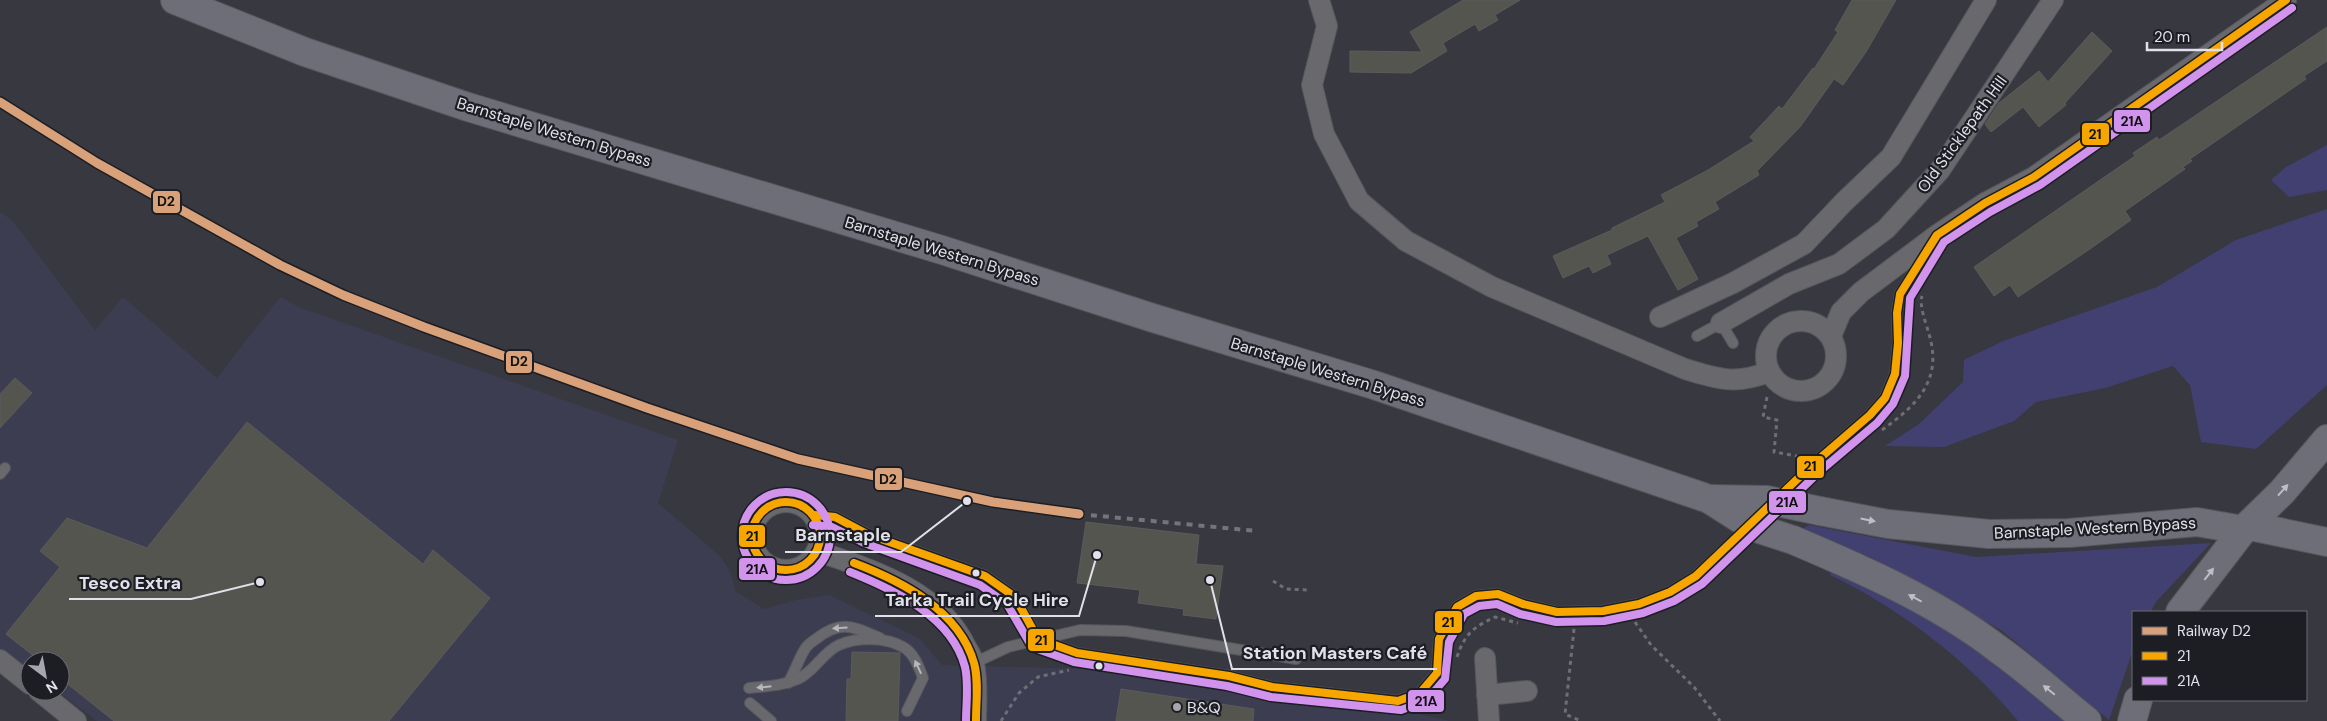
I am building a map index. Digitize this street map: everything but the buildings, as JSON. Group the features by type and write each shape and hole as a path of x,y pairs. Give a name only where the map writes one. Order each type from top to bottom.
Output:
{"main road":[{"name":"Barnstaple Western Bypass","path":"175,0 305,52 468,107 942,250 1163,321 1374,385 1710,499 1753,527 1793,540 1859,569 1944,613 1997,648 2086,721"},
{"path":"2181,611 2246,528 2327,439"},
{"name":"Barnstaple Western Bypass","path":"1710,499 1767,500 1888,524 1989,534 2069,533 2197,522 2246,528 2327,542"},
{"path":"2132,721 2138,701"}],"street":[{"path":"1320,0 1327,26 1312,85 1324,134 1359,201 1406,241 1492,287 1685,369 1718,379 1735,380 1761,375 1784,387 1796,391 1806,391 1824,383 1832,373 1837,359 1835,344 1822,326 1806,320 1784,325 1776,331 1769,341 1761,375"},
{"path":"1660,317 1733,283 1804,244 1891,157 1986,0"},
{"name":"Old Sticklepath Hill","path":"1722,323 1789,284 1839,264 1886,229 1940,170 2053,0"},
{"path":"1831,336 1841,312 1861,292 1937,235 1985,203 2034,177 2286,0"},
{"path":"776,503 797,503 814,515 821,533 817,551 804,565 786,570 776,569 766,564 758,556 752,535 759,515 776,503"},
{"path":"817,551 873,570 916,593 942,612 961,636 974,663 976,721"},
{"path":"1485,658 1489,721"},
{"path":"0,660 20,676"},
{"path":"1487,695 1527,691"},
{"path":"51,701 76,721"}],"lane":[{"path":"814,515 835,517 867,534 985,576 1015,596 1038,639 1077,653 1229,676 1272,687 1398,701 1420,693 1437,673 1439,639 1457,607 1476,596 1498,594 1523,604 1557,612 1603,611 1639,604 1670,592 1696,576 1812,465 1848,436 1885,398 1895,374 1898,343 1897,313 1900,294 1937,235"},
{"name":"Old Sticklepath Hill","path":"1697,336 1722,323"},
{"path":"1722,323 1733,343"},
{"path":"788,683 797,669 805,647 828,629 838,626 858,628 904,647 918,663 923,678 907,711"},
{"path":"974,663 1008,647 1080,630 1126,631 1296,659"},
{"path":"749,688 788,683 800,678 838,645 860,640 886,640"},
{"path":"750,703 771,721"}],"path":[{"path":"1761,375 1767,396 1763,417 1777,420 1774,452 1798,456 1812,465"},
{"path":"1273,581 1286,589 1308,590"},
{"path":"1635,621 1651,646 1694,687 1720,721"},
{"path":"1574,626 1565,714 1581,721"},
{"path":"1001,721 1018,693 1038,677 1079,670"}],"shaded area":[{"path":"2327,145 2327,190 2289,197 2271,180 2286,167"},
{"path":"2327,209 2327,385 2256,449 2201,442 2190,385 2173,366 2105,388 2036,402 2014,421 1944,447 1885,446 1919,424 1963,382 1964,360 2003,341 2157,287 2236,240"},
{"path":"0,212 13,221 95,330 123,297 217,378 280,297 301,308 678,440 658,503 721,557 731,573 735,591 764,609 796,600 829,595 919,638 942,665 1099,669 1339,706 1410,712 1450,721 97,721 70,701 70,651 20,651 20,664 0,649"},
{"path":"1809,525 1976,557 2211,543 2155,603 2151,611 2132,611 2132,653 2109,720 2001,630 1872,558 1800,530"},
{"path":"1833,567 1925,616 1986,654 2015,674 2064,721 2018,721 1999,699 1955,657 1907,620 1856,588 1830,575"}],"railway":[{"path":"1079,514 1257,531"}],"rail line":[{"name":"D2","path":"0,102 97,163 280,265 343,295 424,327 647,408 798,459 993,502 1079,514"}],"transit line":[{"name":"21","path":"814,515 835,517 867,534 985,576 1015,597 1038,639 1077,653 1229,676 1272,687 1398,701 1420,693 1437,673 1439,639 1457,607 1476,596 1498,594 1523,604 1557,612 1603,611 1639,604 1670,592 1696,576 1812,465 1870,415 1885,398 1895,374 1898,343 1897,313 1900,294 1937,235 1985,203 2034,177 2286,0"},
{"name":"21A","path":"813,525 832,527 864,543 980,585 1007,604 1032,647 1074,662 1227,686 1271,697 1401,710 1426,701 1445,679 1449,642 1464,614 1479,606 1497,604 1520,614 1556,622 1604,621 1643,613 1674,601 1702,584 1819,472 1877,423 1893,404 1905,376 1910,298 1944,242 1990,212 2040,185 2292,8"},
{"name":"21A","path":"786,492 803,495 811,499 823,511 827,519 830,536 827,553 823,561 811,573 803,577 786,580 769,577 761,573 749,561 745,553 742,536 745,519 749,511 761,499 769,495 786,492"},
{"name":"21","path":"786,502 799,504 810,512 818,523 820,536 818,549 810,560 799,568 786,570 773,568 762,560 754,549 752,536 754,523 762,512 773,504 786,502"},
{"name":"21","path":"854,563 909,589 942,613 956,628 966,644 976,670 976,721"},
{"name":"21A","path":"850,572 903,597 935,620 948,634 958,649 965,667 967,687 966,721"}],"place":[{"name":"Barnstaple","path":"967,501"},
{"name":"Tarka Trail Cycle Hire","path":"1097,555"},
{"name":"Station Masters Café","path":"1210,580"},
{"name":"Tesco Extra","path":"260,582"},
{"name":"B&Q","path":"1177,707"}]}
